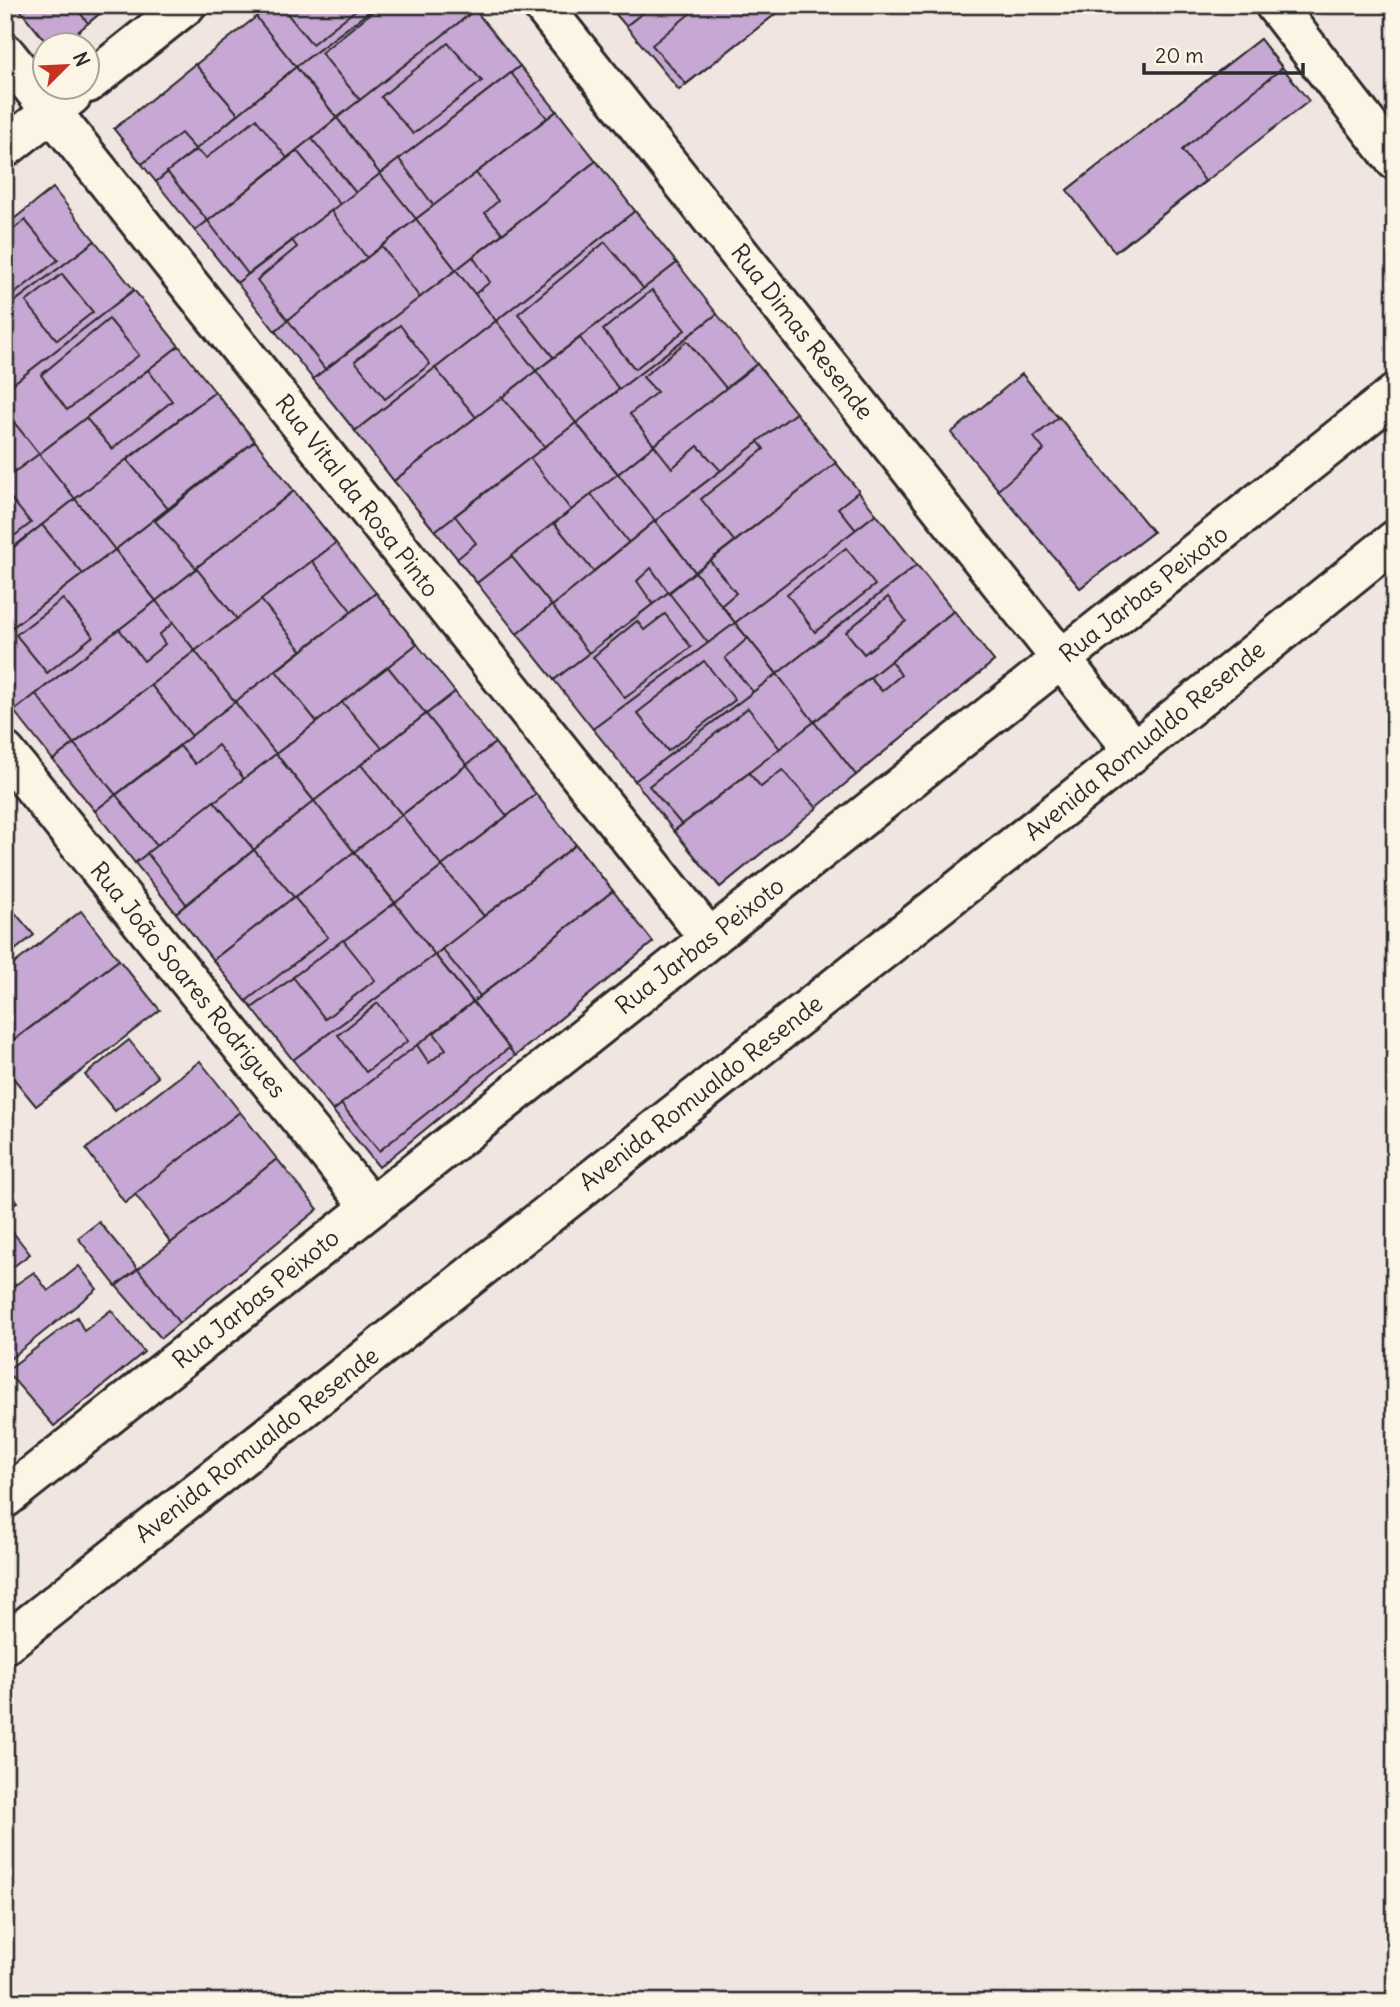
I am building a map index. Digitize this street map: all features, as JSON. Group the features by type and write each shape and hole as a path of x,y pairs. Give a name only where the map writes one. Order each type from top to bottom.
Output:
{"street":[{"path":"102,72 186,5"},
{"name":"Rua Dimas Resende","path":"542,5 1134,751"},
{"path":"1275,5 1395,160"},
{"name":"Rua Vital da Rosa Pinto","path":"5,53 709,939"},
{"path":"5,148 64,102"},
{"name":"Rua Jarbas Peixoto","path":"11,1482 370,1207 1395,394"},
{"name":"Avenida Romualdo Resende","path":"5,1644 1134,751 1395,540"},
{"name":"Rua João Soares Rodrigues","path":"5,752 370,1207"}],"building":[{"path":"16,5 110,5 78,32 38,32"},
{"path":"74,5 110,5 88,23"},
{"path":"271,5 378,5 296,67 256,17"},
{"path":"290,5 362,5 312,44 284,10"},
{"path":"378,5 471,5 475,10 337,118 296,67"},
{"path":"381,5 460,5 468,16 360,100 321,53"},
{"path":"608,5 653,5 626,26"},
{"path":"608,5 653,5 626,26"},
{"path":"653,5 787,5 679,90 626,26"},
{"path":"700,5 787,5 686,84 652,45"},
{"path":"475,10 520,66 380,174 337,118"},
{"path":"256,17 296,67 156,182 114,129"},
{"path":"1260,39 1309,101 1115,252 1067,190"},
{"path":"1260,39 1282,68 1182,150 1205,181 1115,252 1067,190"},
{"path":"448,43 482,81 413,134 381,97"},
{"path":"195,64 238,114 196,150 181,133 142,164 114,129"},
{"path":"520,66 557,111 416,219 380,174"},
{"path":"296,67 337,118 195,231 156,182"},
{"path":"511,73 547,118 434,206 399,159"},
{"path":"557,111 596,161 456,270 416,219"},
{"path":"557,111 596,161 503,234 485,213 498,201 476,173"},
{"path":"337,118 380,174 237,283 195,231"},
{"path":"337,118 380,174 356,193 312,139"},
{"path":"256,119 287,158 208,221 167,172 196,150 206,158"},
{"path":"297,151 340,204 248,274 208,221"},
{"path":"596,161 635,211 496,321 456,270"},
{"path":"596,161 635,211 496,321 475,294 490,282 473,257"},
{"path":"380,174 416,219 275,331 237,283"},
{"path":"53,188 95,241 5,309 5,226"},
{"path":"331,211 367,258 288,320 257,280 297,247 292,240"},
{"path":"635,211 677,263 536,371 496,321"},
{"path":"416,219 456,270 313,379 275,331"},
{"path":"25,220 58,260 5,301 5,236"},
{"path":"95,241 134,290 5,390 5,309"},
{"path":"605,242 644,289 554,358 518,314"},
{"path":"382,246 420,298 325,369 288,320"},
{"path":"677,263 717,314 576,423 536,371"},
{"path":"456,270 496,321 355,431 313,379"},
{"path":"62,274 93,312 57,340 26,302"},
{"path":"134,290 179,346 39,454 5,411 5,390"},
{"path":"652,290 685,330 635,369 603,330"},
{"path":"717,314 757,364 618,474 576,423"},
{"path":"109,319 139,355 67,410 41,375"},
{"path":"496,321 536,371 394,481 355,431"},
{"path":"400,325 430,364 385,399 355,361"},
{"path":"580,338 619,389 576,423 536,371"},
{"path":"687,341 727,389 654,445 630,414 657,392 643,377"},
{"path":"179,346 215,392 75,499 39,454"},
{"path":"757,364 796,413 655,521 618,474"},
{"path":"757,364 796,413 721,471 698,446 672,468 654,445"},
{"path":"435,368 476,417 394,481 355,431"},
{"path":"148,370 172,401 112,449 86,418"},
{"path":"536,371 576,423 435,531 394,481"},
{"path":"1022,374 1153,532 1080,588 951,433"},
{"path":"215,392 255,441 115,550 75,499"},
{"path":"215,392 255,441 169,510 127,460"},
{"path":"502,397 545,447 435,531 394,481"},
{"path":"5,411 39,454 5,479"},
{"path":"796,413 836,463 695,572 655,521"},
{"path":"796,413 836,463 735,542 701,499 764,449 758,441"},
{"path":"1059,417 1153,532 1080,588 998,490 1044,450 1034,437"},
{"path":"576,423 618,474 477,583 435,531"},
{"path":"255,441 294,491 156,601 115,550"},
{"path":"255,441 294,491 196,568 155,521"},
{"path":"39,454 75,499 5,554 5,479"},
{"path":"530,458 571,510 477,583 457,559 476,543 455,516"},
{"path":"836,463 876,514 735,623 695,572"},
{"path":"836,463 859,491 838,508 856,530 735,623 722,605 736,593 710,561"},
{"path":"618,474 655,521 517,634 477,583"},
{"path":"618,474 655,521 629,543 591,494"},
{"path":"5,491 31,523 5,543"},
{"path":"294,491 336,543 195,651 156,601"},
{"path":"294,491 336,543 237,619 196,568"},
{"path":"75,499 115,550 5,633 5,554"},
{"path":"876,514 917,565 777,674 735,623"},
{"path":"655,521 695,572 554,680 517,634"},
{"path":"655,521 695,572 669,593 651,568 637,581 653,604 589,653 552,606"},
{"path":"554,523 594,572 552,606 511,556"},
{"path":"42,525 83,574 5,633 5,554"},
{"path":"336,543 376,593 235,702 195,651"},
{"path":"846,548 875,585 815,632 787,594"},
{"path":"115,550 156,601 14,711 5,700 5,633"},
{"path":"312,561 352,612 302,651 261,600"},
{"path":"917,565 954,611 814,722 777,674"},
{"path":"695,572 735,623 593,729 554,680"},
{"path":"695,572 735,623 708,643 669,593"},
{"path":"376,593 417,644 276,754 235,702"},
{"path":"376,593 417,644 317,722 276,671"},
{"path":"888,597 906,621 864,654 846,632"},
{"path":"63,599 93,636 47,673 16,635"},
{"path":"156,601 195,651 53,760 14,711"},
{"path":"954,611 994,661 856,775 814,722"},
{"path":"954,611 994,661 856,775 814,722 870,678 882,691 901,675 891,661"},
{"path":"665,614 691,647 625,698 593,657 637,621 644,630"},
{"path":"173,623 195,651 74,744 36,694 119,629 144,661 165,644 159,635"},
{"path":"735,623 777,674 635,781 593,729"},
{"path":"748,638 777,674 753,692 725,658"},
{"path":"417,644 455,692 314,801 276,754"},
{"path":"195,651 235,702 95,811 53,760"},
{"path":"704,661 735,700 668,751 637,713"},
{"path":"388,667 426,714 382,748 342,702"},
{"path":"777,674 814,722 674,831 635,781"},
{"path":"151,685 192,736 116,795 74,744"},
{"path":"455,692 495,743 354,852 314,801"},
{"path":"235,702 276,754 135,863 95,811"},
{"path":"748,708 780,749 682,825 649,786"},
{"path":"426,714 467,765 402,815 361,765"},
{"path":"814,722 856,775 720,887 674,831"},
{"path":"495,743 536,794 395,903 354,852"},
{"path":"218,745 244,779 157,846 116,795 180,746 195,764"},
{"path":"276,754 314,801 176,913 135,863"},
{"path":"467,765 507,816 442,866 402,815"},
{"path":"782,770 817,808 720,887 674,831 749,773 761,787"},
{"path":"536,794 576,845 435,955 395,903"},
{"path":"536,794 576,845 484,916 442,866"},
{"path":"214,801 254,850 187,905 147,853"},
{"path":"314,801 354,852 213,960 176,913"},
{"path":"576,845 613,891 473,1002 435,955"},
{"path":"576,845 613,891 480,996 442,949"},
{"path":"254,850 294,897 213,960 176,913"},
{"path":"354,852 395,903 252,1008 213,960"},
{"path":"613,891 653,942 515,1056 473,1002"},
{"path":"613,891 653,942 515,1056 473,1002"},
{"path":"294,897 328,937 246,1001 213,960"},
{"path":"5,901 34,935 5,958"},
{"path":"395,903 435,955 293,1060 252,1008"},
{"path":"81,911 119,960 15,1039 5,1027 5,971"},
{"path":"343,940 375,980 325,1019 293,977"},
{"path":"435,955 473,1002 333,1111 293,1060"},
{"path":"119,960 160,1010 36,1106 5,1068 5,1047"},
{"path":"473,1002 515,1056 379,1167 333,1111"},
{"path":"473,1002 509,1048 379,1151 341,1104 417,1045 429,1063 446,1049 434,1033"},
{"path":"378,1003 408,1041 366,1072 338,1035"},
{"path":"129,1040 158,1077 115,1111 85,1075"},
{"path":"200,1061 240,1112 125,1203 86,1149"},
{"path":"240,1112 277,1159 171,1243 135,1194"},
{"path":"277,1159 318,1209 179,1323 138,1269"},
{"path":"5,1186 17,1202 5,1210"},
{"path":"5,1222 30,1254 5,1273"},
{"path":"99,1222 138,1269 116,1286 78,1238"},
{"path":"79,1266 97,1289 5,1363 5,1292 34,1272 48,1291"},
{"path":"138,1269 179,1323 161,1338 116,1286"},
{"path":"111,1310 144,1352 54,1426 6,1371 77,1317 84,1331"}]}
